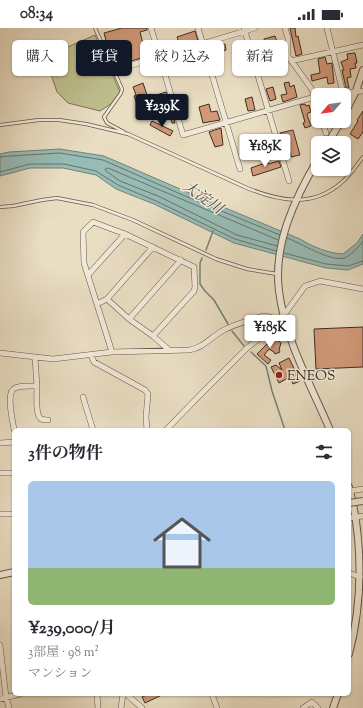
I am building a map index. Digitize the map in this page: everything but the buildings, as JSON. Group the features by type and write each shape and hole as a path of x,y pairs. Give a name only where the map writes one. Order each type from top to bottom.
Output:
{"street":[{"path":"151,28 155,40"},
{"path":"198,28 202,40"},
{"path":"212,40 254,28"},
{"path":"285,28 288,38 288,56 311,88"},
{"path":"328,28 342,88"},
{"path":"244,30 289,181"},
{"path":"291,61 363,45"},
{"path":"351,101 363,70"},
{"path":"166,76 183,135 311,98"},
{"path":"213,76 240,169"},
{"path":"351,92 363,91"},
{"path":"324,128 326,134"},
{"path":"311,171 296,200 284,237 279,273 279,289 284,315 294,348 329,428"},
{"path":"112,352 84,263 83,232 93,222 125,234 194,267 194,291 153,336"},
{"path":"88,275 125,234"},
{"path":"97,304 107,299 153,247"},
{"path":"129,319 181,260"},
{"path":"168,428 242,354 271,329 274,321 284,315 305,286 320,280 363,289"},
{"path":"107,299 129,319 153,336 169,350"},
{"path":"0,353 53,359 112,352 196,349 221,331 230,327 264,316 270,317 274,321"},
{"path":"91,355 94,362 145,390 148,394 146,417 147,428"},
{"path":"35,358 37,412 42,420 48,420"},
{"path":"14,428 10,399 11,391 15,388 37,386"},
{"path":"83,397 92,428"},
{"path":"0,443 12,442"},
{"path":"0,474 12,473"},
{"path":"351,490 363,489"},
{"path":"351,495 360,517 360,577 362,594 351,647"},
{"path":"351,503 363,502"},
{"path":"0,514 12,514"},
{"path":"0,575 12,572"},
{"path":"351,574 360,577"},
{"path":"0,645 6,697 9,708"},
{"path":"0,699 12,696"},
{"path":"97,696 98,708"},
{"path":"121,708 124,696"},
{"path":"127,696 142,708"},
{"path":"213,696 217,708"},
{"path":"333,708 337,696"},
{"path":"303,708 312,702 318,708"}],"lane":[{"path":"95,28 122,89 121,93 105,115 105,120 128,134 260,193 296,200 304,200 321,196 332,190 342,182 363,157"},
{"path":"0,125 40,120 59,120 86,124 128,134"},
{"path":"0,207 57,198 93,206 133,220 216,259 247,269 279,273"}],"green space":[{"path":"95,35 97,40 84,40"},
{"path":"76,43 76,76 113,76 120,92 111,104 100,111 68,103 57,92 52,76 68,76 68,47"}],"water":[{"path":"60,149 104,156 326,251 343,254 357,243 363,234 363,264 348,270 326,268 234,243 154,204 116,189 96,175 63,168 30,168 0,176 0,154 9,152"}],"waterway":[{"path":"206,250 213,231"},
{"path":"202,258 200,263 200,284 214,300 228,324"},
{"path":"232,331 244,346"},
{"path":"251,352 266,366 272,391 284,428"}],"place":[{"name":"ENEOS","path":"279,375"}],"water label":[{"name":"大淀川","path":"203,197"}]}
